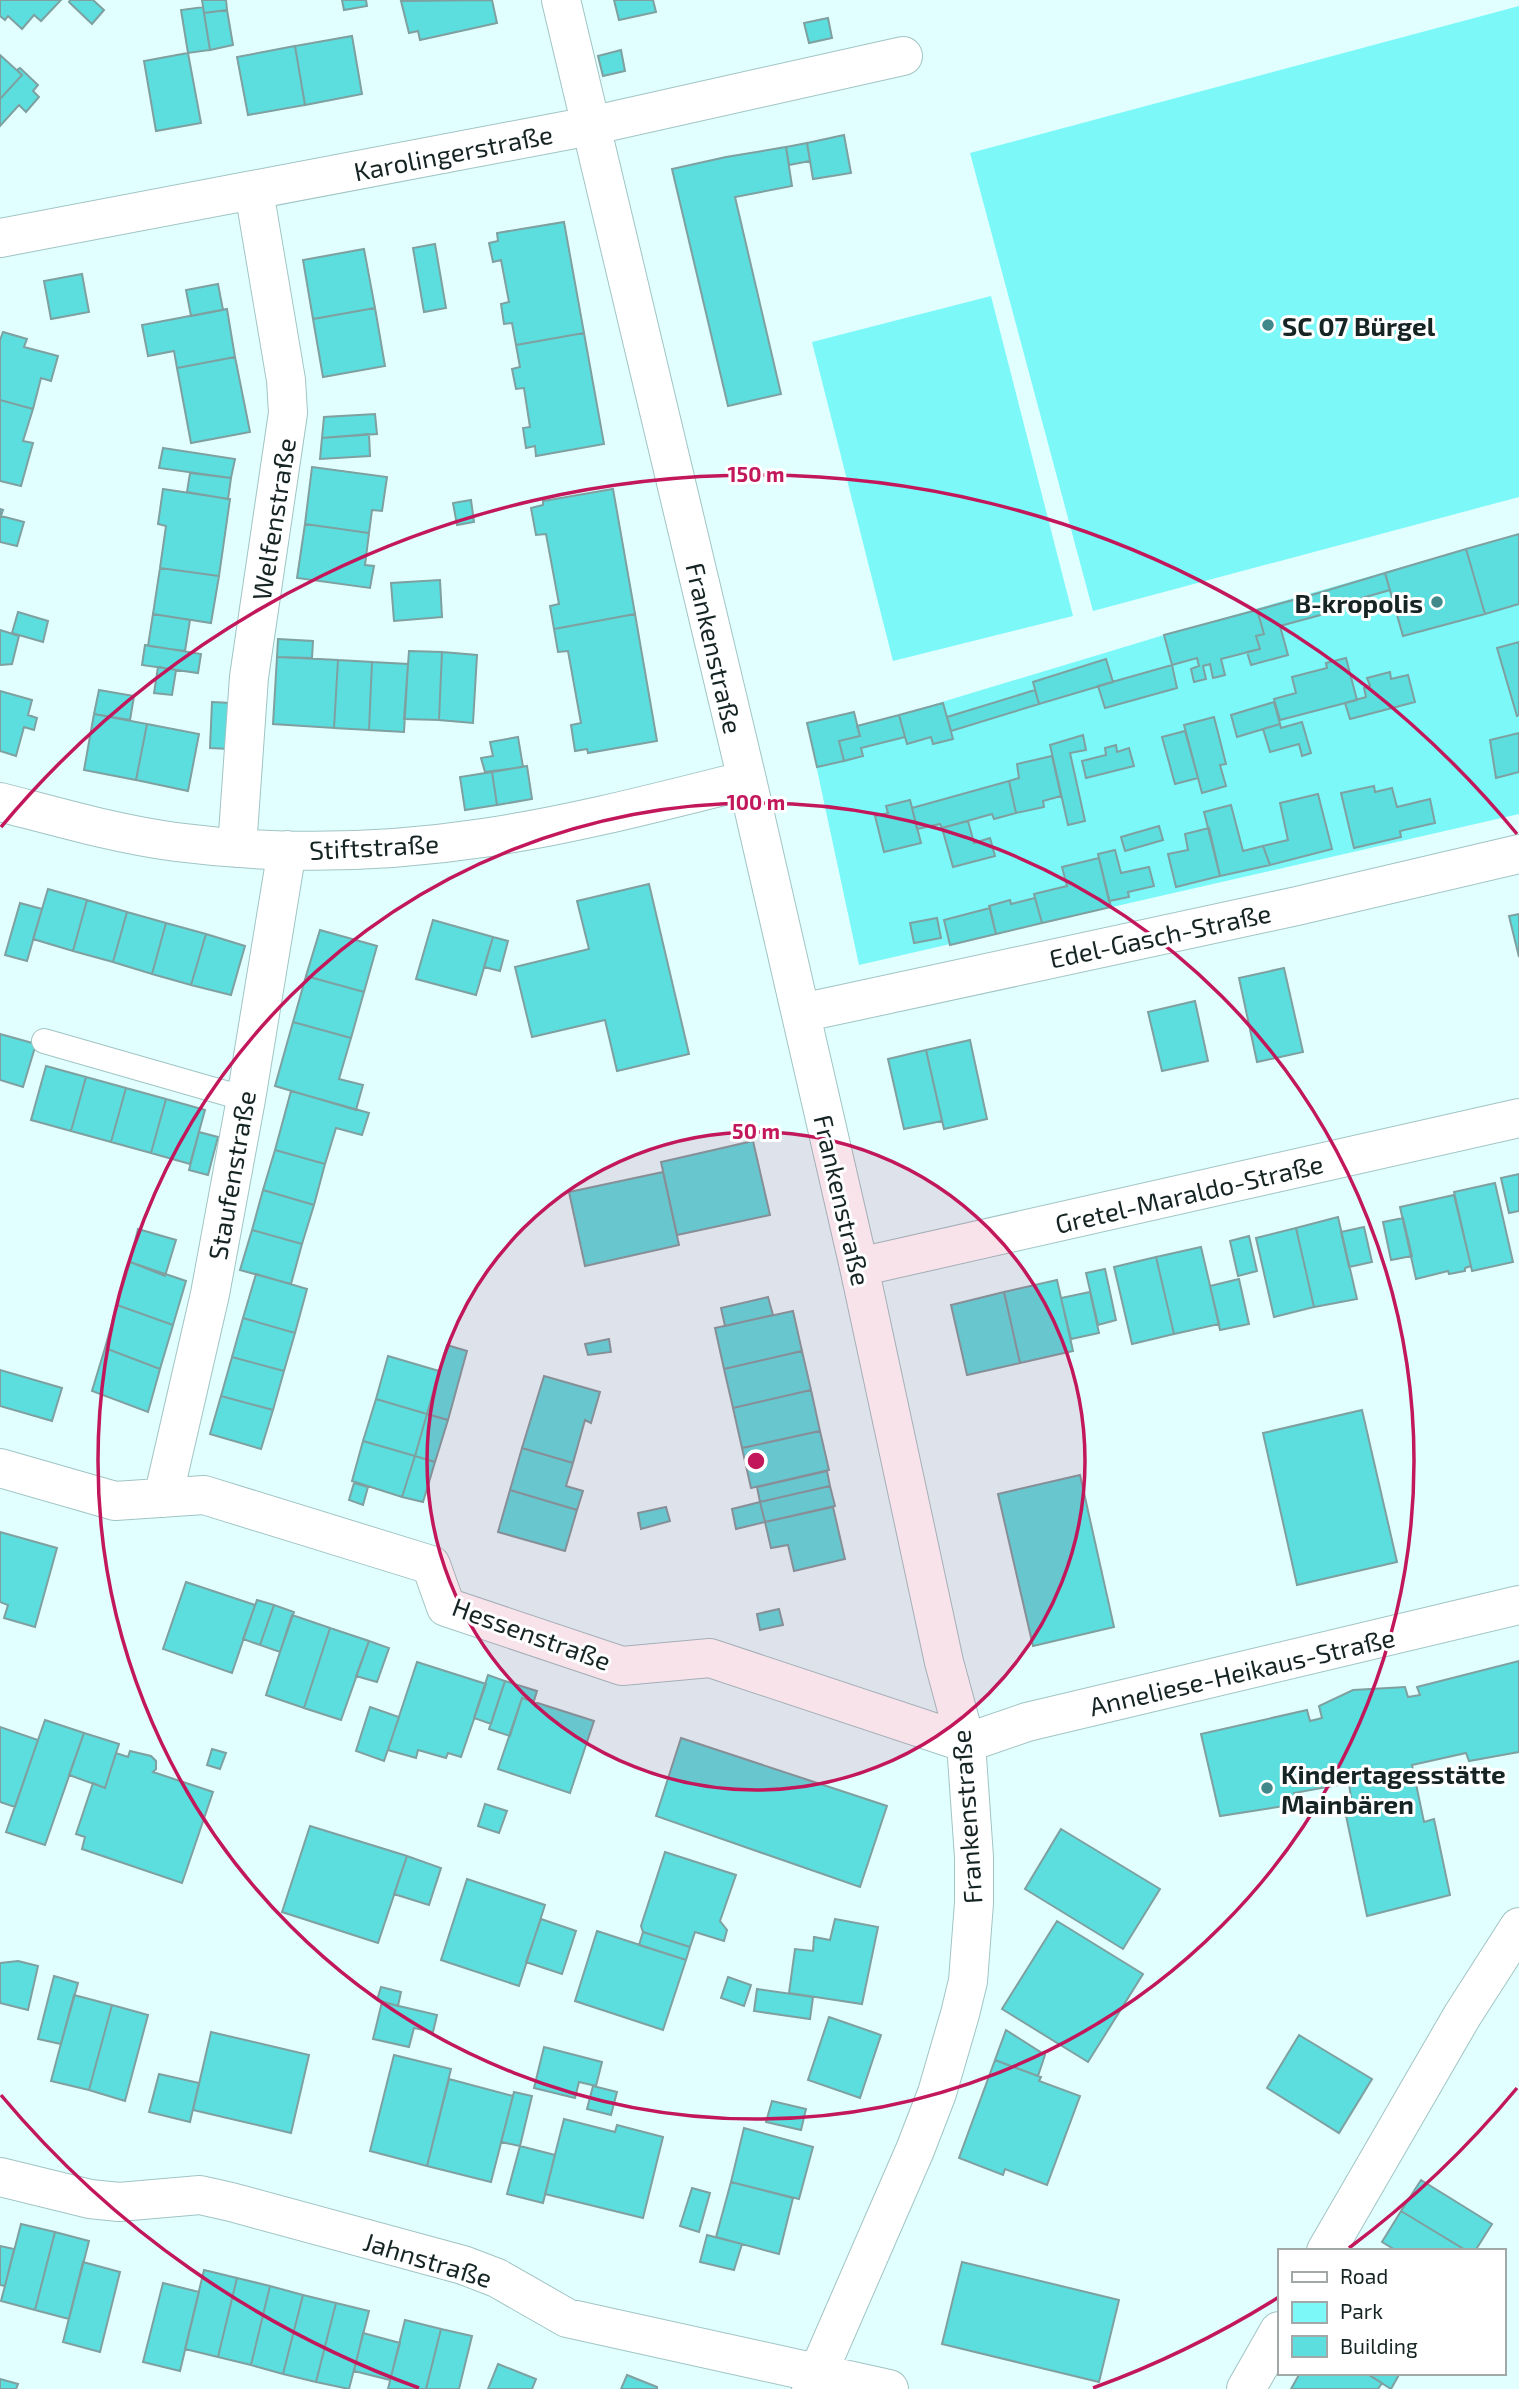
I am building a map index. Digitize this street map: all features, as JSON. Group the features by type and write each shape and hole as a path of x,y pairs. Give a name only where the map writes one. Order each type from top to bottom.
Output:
{"street":[{"name":"Frankenstraße","path":"561,0 747,780 859,1267 944,1662 966,1743 974,1857 974,1903 968,1982 940,2082 915,2150 814,2381"},
{"name":"Karolingerstraße","path":"0,237 590,126 903,56"},
{"name":"Welfenstraße","path":"237,848 249,677 288,412 286,380 254,191"},
{"name":"Stiftstraße","path":"0,802 128,834 176,842 287,850 401,847 482,838 578,821 747,780"},
{"name":"Staufenstraße","path":"163,1498 210,1294 246,1099 287,850"},
{"name":"Edel-Gasch-Straße","path":"801,1013 1519,855"},
{"name":"Gretel-Maraldo-Straße","path":"859,1267 1519,1118"},
{"name":"Hessenstraße","path":"0,1468 115,1501 204,1495 431,1564 446,1607 622,1666 710,1658 966,1743"},
{"name":"Anneliese-Heikaus-Straße","path":"966,1743 1027,1722 1519,1605"},
{"path":"1327,2249 1462,2016 1519,1927"},
{"name":"Jahnstraße","path":"0,2177 90,2199 119,2202 200,2195 231,2202 463,2265 497,2278 568,2318 814,2381 890,2389"},
{"path":"1245,2389 1278,2333"}],"lane":[{"path":"44,1041 246,1099"}],"green space":[{"name":"SC 07 Bürgel","path":"1519,6 1519,497 1093,611 970,153"},
{"path":"991,296 1073,616 893,661 812,342"},
{"path":"1519,534 1519,814 859,965 807,723 854,712 858,725 899,715 1164,635"}],"building":[{"path":"0,0 61,0 41,21 34,15 22,29 8,16 5,20 0,16"},
{"path":"70,0 93,0 104,10 92,24"},
{"path":"202,0 226,0 227,10 204,13"},
{"path":"342,0 366,0 367,6 344,10"},
{"path":"492,0 497,23 420,40 418,31 409,33 401,1"},
{"path":"614,0 653,0 656,12 619,20"},
{"path":"203,7 210,50 188,53 181,10"},
{"path":"227,10 233,45 210,50 204,13"},
{"path":"828,18 832,38 809,43 804,23"},
{"path":"352,36 362,94 305,105 295,46"},
{"path":"295,46 305,105 248,115 237,57"},
{"path":"621,50 625,71 603,76 598,56"},
{"path":"188,53 201,123 156,131 144,61"},
{"path":"0,55 22,75 0,99"},
{"path":"20,68 38,85 33,91 39,97 26,112 19,105 0,126 0,99 22,75 17,70"},
{"path":"844,135 851,173 813,179 807,143"},
{"path":"807,143 810,161 789,165 786,147"},
{"path":"786,147 792,186 735,197 781,394 728,406 672,169"},
{"path":"564,222 584,333 516,345 512,323 504,324 501,304 509,302 501,260 493,262 489,243 498,241 497,233"},
{"path":"435,244 446,308 424,312 413,248"},
{"path":"364,249 375,308 313,319 303,260"},
{"path":"82,274 89,312 51,319 44,281"},
{"path":"218,284 223,310 191,316 186,290"},
{"path":"375,308 385,366 323,377 313,319"},
{"path":"227,309 235,357 177,368 174,351 148,356 142,325"},
{"path":"3,332 27,339 24,347 58,356 51,381 41,378 33,409 0,400 0,340"},
{"path":"584,333 604,444 536,456 535,446 526,448 523,428 530,427 524,388 516,389 512,369 520,367 516,345"},
{"path":"235,357 250,432 191,443 177,368"},
{"path":"0,400 33,409 23,441 33,443 21,486 0,481"},
{"path":"375,414 377,434 322,438 324,417"},
{"path":"369,434 370,456 320,459 322,438"},
{"path":"163,448 235,459 231,478 159,468"},
{"path":"312,467 387,477 382,511 372,510 369,533 305,524"},
{"path":"190,473 231,478 228,499 187,492"},
{"path":"163,489 230,499 219,576 160,568 166,526 158,524"},
{"path":"613,489 635,614 554,629 550,606 559,604 546,534 536,535 531,508 543,505 543,501"},
{"path":"471,500 474,522 457,525 453,503"},
{"path":"0,509 3,510 1,516 24,522 17,546 0,542"},
{"path":"305,524 369,533 365,565 374,566 370,588 297,578"},
{"path":"1519,534 1519,604 1485,614 1466,549"},
{"name":"B-kropolis","path":"1466,549 1485,614 1403,636 1385,573"},
{"path":"160,568 219,576 211,623 153,614"},
{"path":"1385,573 1390,590 1362,598 1364,605 1351,609 1350,601 1327,609 1322,592"},
{"path":"440,580 442,617 394,621 391,583"},
{"path":"1322,592 1328,613 1280,626 1288,655 1251,665 1247,652 1260,649 1256,636 1264,634 1257,610"},
{"path":"1257,610 1264,634 1256,636 1260,649 1221,659 1225,675 1213,678 1210,664 1203,666 1206,679 1194,682 1191,669 1199,666 1197,658 1172,665 1164,635"},
{"path":"18,612 48,621 43,642 12,633"},
{"path":"153,614 190,620 185,651 148,646"},
{"path":"635,614 657,741 588,753 587,749 575,751 571,725 581,723 568,651 558,652 554,629"},
{"path":"0,630 19,636 12,664 0,665"},
{"path":"278,639 313,641 312,658 277,657"},
{"path":"1519,642 1519,715 1517,716 1497,648"},
{"path":"145,645 201,654 198,673 142,665"},
{"path":"409,651 442,652 439,720 404,719"},
{"path":"442,652 477,655 473,723 439,720"},
{"path":"277,657 338,660 334,728 273,724"},
{"path":"1346,658 1357,700 1280,720 1274,699 1296,693 1292,677 1327,668 1326,663"},
{"path":"1106,659 1113,682 1039,704 1033,682"},
{"path":"338,660 372,662 369,730 334,728"},
{"path":"372,662 408,664 404,732 369,730"},
{"path":"1172,665 1177,688 1105,708 1098,686"},
{"path":"158,667 176,670 172,695 154,693"},
{"path":"1390,672 1391,679 1408,675 1415,702 1350,719 1345,703 1366,697 1364,688 1370,686 1367,678"},
{"path":"99,690 134,696 130,720 94,714"},
{"path":"1035,690 1039,704 951,731 947,717"},
{"path":"0,691 32,700 28,715 37,718 34,730 24,727 16,756 0,751"},
{"path":"212,702 231,703 229,749 210,748"},
{"path":"1274,702 1280,724 1237,737 1231,715"},
{"path":"943,703 953,739 933,744 931,737 907,744 899,715"},
{"path":"854,712 860,736 839,741 844,761 817,767 807,723"},
{"path":"94,714 147,724 136,780 84,770"},
{"path":"899,715 905,737 861,748 863,756 844,761 839,741 860,736 857,726"},
{"path":"1214,717 1226,764 1220,765 1226,786 1202,793 1184,725"},
{"path":"1302,722 1311,753 1302,756 1299,744 1270,752 1263,729 1280,724 1281,728"},
{"path":"147,724 199,734 188,791 136,780"},
{"path":"1185,731 1198,778 1175,784 1162,737"},
{"path":"1519,733 1519,772 1496,778 1490,740"},
{"path":"1083,735 1086,750 1070,753 1085,821 1068,825 1050,745"},
{"path":"518,737 523,767 485,772 481,758 493,756 490,742"},
{"path":"1116,745 1117,752 1129,748 1134,766 1086,778 1082,761 1106,755 1105,748"},
{"path":"1052,756 1061,796 1043,801 1044,807 1016,813 1009,781 1019,778 1017,764"},
{"path":"527,766 532,799 497,805 492,772"},
{"path":"492,772 497,805 465,810 460,777"},
{"path":"1009,781 1016,813 994,819 992,814 942,828 940,824 917,829 912,808"},
{"path":"1374,786 1375,792 1392,788 1397,807 1430,799 1435,823 1400,831 1401,837 1354,848 1341,793"},
{"path":"1318,794 1332,849 1270,865 1263,846 1288,840 1280,803"},
{"path":"910,800 921,843 884,852 875,816 888,813 886,806"},
{"path":"1231,805 1243,851 1263,846 1270,865 1220,876 1204,812"},
{"path":"968,821 974,843 990,838 995,856 953,867 942,828"},
{"path":"1159,826 1163,840 1125,851 1121,837"},
{"path":"1209,828 1220,876 1176,887 1168,854 1188,850 1185,834"},
{"path":"1115,850 1121,873 1149,867 1154,886 1128,892 1129,897 1109,901 1098,854"},
{"path":"1099,858 1111,907 1042,923 1034,894 1067,886 1062,867"},
{"path":"649,884 689,1054 617,1071 605,1020 532,1037 515,967 589,949 577,901"},
{"path":"48,889 87,900 73,951 33,939"},
{"path":"1035,898 1042,923 996,934 989,906 1010,900 1011,904"},
{"path":"87,900 127,912 113,962 73,951"},
{"path":"20,903 42,909 27,961 5,955"},
{"path":"990,908 996,934 950,945 944,920"},
{"path":"127,912 166,923 152,974 113,962"},
{"path":"1519,914 1519,957 1509,916"},
{"path":"937,918 941,938 914,943 910,923"},
{"path":"433,920 493,937 476,995 416,979"},
{"path":"166,923 206,934 191,985 152,974"},
{"path":"320,930 377,946 364,992 306,976"},
{"path":"206,934 245,946 231,995 191,985"},
{"path":"493,937 508,941 500,971 484,967"},
{"path":"1284,968 1303,1052 1257,1062 1239,978"},
{"path":"306,976 364,992 351,1038 293,1022"},
{"path":"1195,1001 1208,1061 1162,1071 1148,1012"},
{"path":"293,1022 351,1038 339,1079 363,1085 356,1110 275,1086"},
{"path":"0,1034 36,1044 23,1087 0,1080"},
{"path":"970,1040 987,1119 944,1129 926,1050"},
{"path":"926,1050 942,1121 904,1129 888,1059"},
{"path":"46,1066 86,1077 71,1131 31,1120"},
{"path":"86,1077 126,1088 111,1142 71,1131"},
{"path":"126,1088 166,1099 151,1153 111,1142"},
{"path":"291,1091 369,1113 362,1135 336,1128 325,1164 275,1150"},
{"path":"166,1099 205,1110 190,1164 151,1153"},
{"path":"199,1132 218,1137 208,1175 189,1170"},
{"path":"753,1141 770,1215 677,1235 661,1162"},
{"path":"275,1150 325,1164 314,1205 263,1190"},
{"path":"663,1172 679,1245 585,1266 569,1192"},
{"path":"1519,1174 1519,1211 1509,1213 1501,1178"},
{"path":"1495,1183 1513,1262 1472,1271 1454,1192"},
{"path":"263,1190 314,1205 302,1244 252,1230"},
{"path":"1454,1195 1471,1266 1465,1268 1465,1271 1449,1274 1448,1271 1416,1279 1400,1207"},
{"path":"1338,1217 1357,1299 1314,1307 1296,1228"},
{"path":"1403,1218 1412,1256 1391,1260 1383,1222"},
{"path":"1364,1227 1372,1262 1349,1267 1341,1232"},
{"path":"1296,1228 1314,1307 1274,1317 1256,1238"},
{"path":"138,1229 176,1240 165,1276 130,1262"},
{"path":"252,1230 302,1244 291,1284 240,1270"},
{"path":"1249,1236 1257,1271 1238,1276 1230,1241"},
{"path":"1201,1247 1219,1324 1174,1334 1156,1257"},
{"path":"1156,1257 1174,1334 1132,1344 1114,1267"},
{"path":"130,1262 186,1281 173,1325 117,1305"},
{"path":"1105,1269 1116,1320 1098,1325 1086,1273"},
{"path":"256,1274 307,1289 295,1333 243,1318"},
{"path":"1239,1279 1249,1324 1220,1330 1210,1286"},
{"path":"1057,1280 1073,1351 1020,1363 1004,1292"},
{"path":"1004,1292 1020,1363 967,1375 951,1305"},
{"path":"1090,1292 1099,1333 1071,1339 1061,1298"},
{"path":"768,1297 773,1315 725,1326 721,1308"},
{"path":"117,1305 173,1325 160,1369 105,1348"},
{"path":"793,1311 802,1351 724,1369 715,1328"},
{"path":"243,1318 295,1333 284,1371 232,1357"},
{"path":"609,1339 611,1352 588,1355 585,1344"},
{"path":"447,1345 467,1351 448,1420 427,1414"},
{"path":"105,1348 160,1369 148,1412 92,1391"},
{"path":"802,1351 811,1390 733,1408 724,1369"},
{"path":"388,1356 439,1371 427,1414 376,1399"},
{"path":"232,1357 284,1371 273,1410 221,1396"},
{"path":"0,1370 62,1388 52,1421 0,1406"},
{"path":"544,1376 600,1392 591,1423 585,1420 573,1463 522,1448"},
{"path":"811,1390 820,1431 742,1448 733,1408"},
{"path":"221,1396 273,1410 261,1449 210,1434"},
{"path":"376,1399 427,1414 415,1456 363,1441"},
{"path":"1362,1410 1397,1562 1297,1585 1263,1433"},
{"path":"427,1414 448,1420 435,1462 415,1456"},
{"path":"820,1431 829,1470 751,1488 742,1448"},
{"path":"363,1441 415,1456 402,1497 352,1481"},
{"path":"522,1448 573,1463 566,1486 583,1491 577,1510 510,1490"},
{"path":"415,1456 435,1462 423,1502 402,1497"},
{"path":"827,1471 830,1486 760,1502 757,1487"},
{"path":"1080,1475 1114,1627 1033,1646 998,1494"},
{"path":"354,1483 368,1487 363,1505 349,1500"},
{"path":"830,1486 835,1506 765,1522 760,1502"},
{"path":"510,1490 577,1510 565,1551 498,1532"},
{"path":"760,1502 765,1522 736,1529 732,1509"},
{"path":"666,1507 670,1521 641,1529 638,1513"},
{"path":"833,1507 845,1559 794,1571 788,1545 771,1548 765,1522"},
{"path":"0,1532 57,1548 35,1627 4,1618 8,1605 0,1602"},
{"path":"186,1582 255,1605 232,1673 163,1649"},
{"path":"257,1600 274,1605 260,1645 243,1639"},
{"path":"274,1605 294,1612 280,1652 260,1645"},
{"path":"779,1609 783,1625 760,1630 757,1614"},
{"path":"292,1615 330,1628 304,1708 266,1695"},
{"path":"330,1628 369,1641 341,1720 304,1708"},
{"path":"369,1641 389,1648 377,1682 356,1676"},
{"name":"Kindertagesstätte Mainbären","path":"1519,1661 1519,1752 1469,1761 1466,1753 1412,1765 1424,1822 1434,1819 1450,1895 1367,1916 1344,1806 1352,1806 1349,1783 1294,1793 1297,1804 1220,1816 1201,1734 1307,1710 1310,1721 1322,1718 1319,1706 1353,1690 1405,1687 1408,1697 1420,1695 1417,1687"},
{"path":"417,1662 486,1684 461,1757 448,1753 446,1758 418,1750 416,1758 388,1750"},
{"path":"488,1675 505,1681 491,1724 474,1718"},
{"path":"505,1681 537,1691 534,1701 522,1698 510,1736 489,1729"},
{"path":"522,1698 594,1721 570,1793 498,1769"},
{"path":"370,1707 399,1717 384,1761 356,1751"},
{"path":"45,1720 84,1733 45,1845 6,1832"},
{"path":"0,1727 38,1740 15,1807 0,1802"},
{"path":"84,1733 119,1744 105,1788 69,1775"},
{"path":"681,1738 887,1806 860,1887 656,1816"},
{"path":"212,1749 226,1753 220,1769 207,1765"},
{"path":"130,1751 151,1756 156,1761 156,1769 153,1772 213,1792 182,1883 82,1849 85,1837 76,1834 93,1783 105,1788 116,1753 128,1757"},
{"path":"485,1804 507,1811 499,1833 478,1826"},
{"path":"310,1826 407,1856 378,1943 282,1912"},
{"path":"1061,1829 1160,1889 1123,1949 1025,1889"},
{"path":"665,1852 736,1875 720,1921 727,1930 724,1941 695,1932 690,1947 643,1932 641,1926"},
{"path":"407,1856 441,1868 429,1905 394,1894"},
{"path":"467,1879 545,1905 519,1986 441,1960"},
{"path":"541,1919 576,1931 562,1974 526,1962"},
{"path":"835,1919 878,1927 862,2004 789,1993 795,1949 813,1951 814,1937 830,1940"},
{"path":"1057,1921 1143,1974 1088,2062 1002,2009"},
{"path":"597,1931 686,1960 663,2030 575,2001"},
{"path":"643,1932 690,1947 686,1960 639,1945"},
{"path":"18,1961 38,1966 28,2010 0,2003 0,1963"},
{"path":"54,1976 78,1983 61,2044 38,2039"},
{"path":"728,1977 751,1985 744,2006 721,1998"},
{"path":"381,1987 401,1992 398,2006 377,2000"},
{"path":"757,1989 813,1997 810,2019 754,2011"},
{"path":"74,1995 112,2005 89,2090 51,2081"},
{"path":"382,2002 437,2015 433,2032 414,2028 409,2047 373,2039"},
{"path":"112,2005 148,2015 125,2101 89,2090"},
{"path":"829,2017 881,2035 860,2098 808,2080"},
{"path":"1006,2030 1045,2055 1038,2076 995,2060"},
{"path":"211,2032 309,2055 291,2133 193,2110"},
{"path":"1299,2035 1372,2079 1339,2133 1267,2088"},
{"path":"544,2047 602,2062 596,2086 579,2082 575,2098 534,2088"},
{"path":"394,2055 451,2069 427,2166 370,2151"},
{"path":"995,2060 1041,2077 1039,2081 1080,2096 1047,2185 1005,2169 1003,2175 959,2158"},
{"path":"159,2074 199,2083 190,2122 149,2112"},
{"path":"449,2079 513,2096 491,2182 427,2166"},
{"path":"593,2086 617,2092 611,2115 587,2109"},
{"path":"514,2092 532,2096 520,2146 501,2142"},
{"path":"772,2101 806,2109 801,2130 766,2122"},
{"path":"564,2119 615,2132 617,2125 663,2137 643,2218 545,2194"},
{"path":"744,2128 813,2147 799,2199 731,2182"},
{"path":"520,2146 555,2155 543,2203 507,2194"},
{"path":"1421,2180 1492,2224 1476,2249 1464,2249 1401,2211"},
{"path":"731,2182 793,2198 779,2254 716,2237"},
{"path":"692,2188 710,2193 699,2232 680,2226"},
{"path":"1401,2211 1464,2249 1394,2249 1382,2242"},
{"path":"21,2224 55,2232 35,2310 1,2301"},
{"path":"55,2232 89,2241 69,2319 35,2310"},
{"path":"707,2235 742,2244 734,2270 700,2262"},
{"path":"0,2246 14,2249 5,2286 0,2285"},
{"path":"83,2262 120,2272 100,2352 63,2342"},
{"path":"962,2262 1119,2300 1099,2382 942,2344"},
{"path":"204,2270 237,2278 218,2357 185,2349"},
{"path":"237,2278 270,2286 251,2365 218,2357"},
{"path":"163,2283 199,2292 180,2371 143,2362"},
{"path":"270,2286 303,2295 283,2374 251,2365"},
{"path":"303,2295 336,2303 316,2382 283,2374"},
{"path":"336,2303 369,2311 349,2389 316,2382"},
{"path":"405,2320 441,2329 426,2389 388,2389"},
{"path":"441,2329 472,2336 459,2389 426,2389"},
{"path":"363,2333 400,2343 390,2380 354,2371"},
{"path":"498,2364 536,2379 532,2389 488,2389"},
{"path":"627,2375 657,2387 657,2389 621,2389"},
{"path":"1299,2375 1369,2375 1382,2383 1378,2389 1291,2389"},
{"path":"1369,2375 1399,2375 1391,2389"},
{"path":"0,2379 18,2384 16,2389 0,2389"}],"place":[{"name":"SC 07 Bürgel","path":"1268,325"},
{"name":"B-kropolis","path":"1437,602"},
{"name":"Kindertagesstätte Mainbären","path":"1267,1788"}]}
